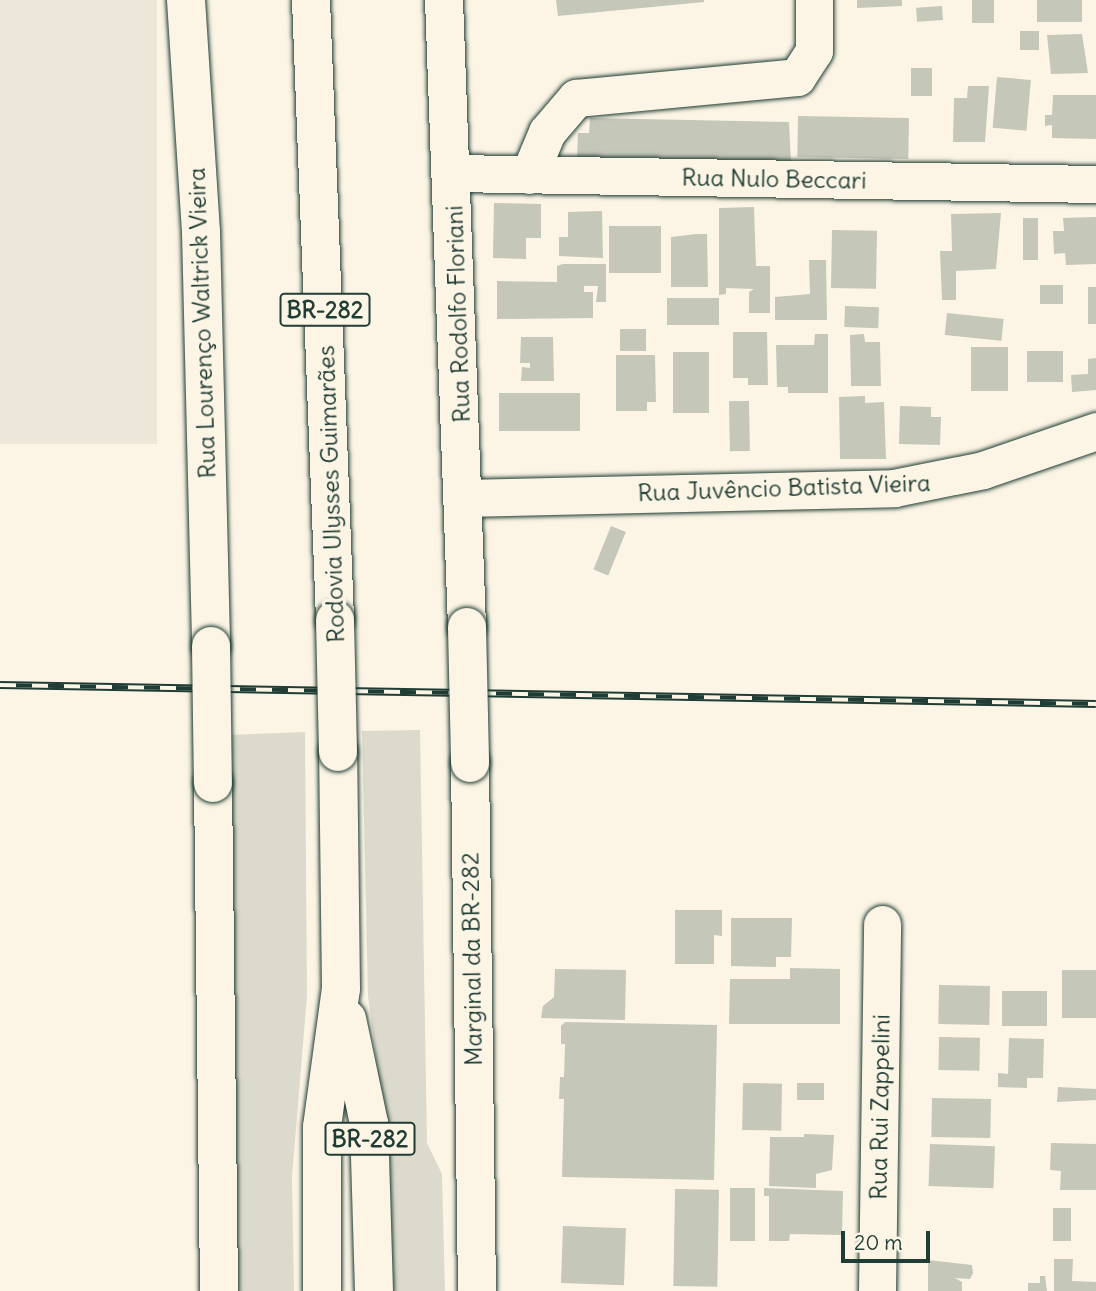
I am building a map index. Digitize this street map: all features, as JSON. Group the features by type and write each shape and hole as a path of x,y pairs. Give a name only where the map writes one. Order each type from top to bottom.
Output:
{"main road":[{"name":"Rua Lourenço Waltrick Vieira","path":"186,0 201,232 211,646 219,1291"},
{"name":"Rodovia Ulysses Guimarães","path":"311,0 335,620 341,989 322,1127 323,1291"},
{"name":"Rua Rodolfo Floriani","path":"444,0 453,173 467,627"},
{"name":"Marginal da BR-282","path":"467,627 477,1291"},
{"name":"Rodovia Ulysses Guimarães","path":"341,989 369,1123 374,1291"}],"street":[{"path":"529,175 547,132 576,98 797,77 814,51 814,0"},
{"name":"Rua Nulo Beccari","path":"453,173 1096,184"},
{"name":"Rua Juvêncio Batista Vieira","path":"464,498 894,488 983,470 1096,430"},
{"name":"Rua Rui Zappelini","path":"877,1291 882,924"}],"shaded area":[{"path":"0,0 157,0 157,444 0,444"},
{"path":"420,730 427,1143 442,1174 445,1291 389,1291 386,1134 368,996 362,731"},
{"path":"305,732 307,996 292,1177 294,1291 234,1291 228,735"}],"building":[{"path":"556,0 704,0 704,2 558,16"},
{"path":"857,0 902,0 902,6 857,8"},
{"path":"972,0 994,0 994,23 972,23"},
{"path":"1037,0 1082,0 1082,22 1037,22"},
{"path":"942,6 943,20 917,22 916,8"},
{"path":"1020,31 1039,31 1039,50 1020,50"},
{"path":"1082,34 1088,73 1051,74 1047,35"},
{"path":"911,68 932,68 932,96 911,96"},
{"path":"997,77 1031,80 1026,131 993,128"},
{"path":"968,86 989,86 985,142 953,142 954,98 967,98"},
{"path":"1053,95 1096,95 1096,139 1052,138 1052,125 1045,126 1045,115 1052,115"},
{"path":"798,116 909,118 908,159 797,157"},
{"path":"590,118 789,122 791,164 577,159 578,133 589,133"},
{"path":"494,203 541,204 541,238 526,238 526,259 493,258"},
{"path":"754,207 756,266 770,266 770,313 749,313 749,292 754,289 726,288 726,294 719,295 719,208"},
{"path":"602,211 603,258 559,256 559,237 568,237 568,212"},
{"path":"1001,213 996,269 956,271 956,300 942,300 940,251 952,251 951,214"},
{"path":"1096,217 1096,264 1066,265 1065,253 1054,254 1053,231 1064,231 1063,218"},
{"path":"1023,218 1038,218 1038,260 1023,260"},
{"path":"609,226 661,226 661,273 609,273"},
{"path":"832,230 877,231 876,289 831,288"},
{"path":"707,234 708,287 671,287 671,237"},
{"path":"809,260 826,260 827,320 775,320 775,297 810,294"},
{"path":"606,264 606,302 596,302 598,286 584,286 584,292 593,292 593,318 497,319 497,281 557,282 557,266"},
{"path":"1040,285 1063,285 1063,304 1040,304"},
{"path":"1088,287 1096,287 1096,324 1088,324"},
{"path":"667,298 719,298 719,325 667,325"},
{"path":"845,306 879,307 878,328 844,327"},
{"path":"947,313 1004,319 1001,341 945,335"},
{"path":"620,329 646,329 646,351 620,351"},
{"path":"733,332 767,332 768,385 748,385 748,378 733,378"},
{"path":"815,334 828,334 828,393 788,393 788,387 777,387 776,345 814,345"},
{"path":"864,334 865,342 880,342 881,386 851,386 850,335"},
{"path":"521,337 553,337 554,381 521,381 522,367 530,368 530,363 520,363"},
{"path":"971,347 1008,347 1008,391 971,391"},
{"path":"1027,351 1063,351 1063,382 1027,382"},
{"path":"673,352 709,352 709,413 673,413"},
{"path":"616,355 655,355 656,402 647,402 647,411 616,411"},
{"path":"1096,358 1096,390 1072,392 1071,375 1088,374 1088,359"},
{"path":"499,393 580,393 580,431 499,431"},
{"path":"865,396 865,403 884,402 886,459 840,459 839,397"},
{"path":"729,401 749,401 750,451 730,451"},
{"path":"900,406 931,407 931,417 941,417 940,445 899,444"},
{"path":"611,526 626,532 608,576 593,570"},
{"path":"675,910 722,910 722,936 714,935 714,964 675,964"},
{"path":"731,918 792,918 791,957 776,957 776,967 731,966"},
{"path":"790,968 840,969 840,1024 729,1024 730,979 790,979"},
{"path":"555,969 626,970 625,1020 541,1018 543,1006 554,997"},
{"path":"1062,970 1096,970 1096,1018 1062,1018"},
{"path":"939,985 990,986 989,1025 938,1024"},
{"path":"1002,991 1047,991 1047,1026 1002,1026"},
{"path":"565,1022 717,1025 714,1180 562,1177 564,1099 559,1099 560,1077 564,1077 565,1044 561,1044 561,1026"},
{"path":"939,1037 980,1038 979,1071 938,1070"},
{"path":"1009,1038 1044,1039 1043,1078 1027,1078 1027,1088 998,1087 998,1073 1008,1074"},
{"path":"743,1083 782,1084 781,1131 742,1130"},
{"path":"797,1083 824,1083 824,1100 797,1100"},
{"path":"1058,1087 1096,1089 1096,1100 1057,1102"},
{"path":"932,1098 991,1099 990,1138 931,1137"},
{"path":"804,1134 834,1135 832,1170 816,1174 816,1188 769,1186 770,1137 804,1137"},
{"path":"1051,1143 1096,1144 1096,1190 1060,1190 1061,1171 1050,1170"},
{"path":"930,1144 995,1146 993,1188 929,1186"},
{"path":"730,1188 755,1188 755,1241 730,1241"},
{"path":"764,1188 843,1191 842,1235 790,1234 789,1241 769,1241 769,1196 764,1196"},
{"path":"675,1189 719,1190 717,1287 673,1286"},
{"path":"1053,1208 1071,1208 1071,1241 1053,1241"},
{"path":"563,1226 626,1228 624,1285 561,1283"},
{"path":"1054,1259 1073,1259 1072,1281 1096,1282 1096,1291 1054,1291"},
{"path":"928,1260 972,1265 973,1273 970,1279 955,1278 962,1282 962,1291 928,1291"},
{"path":"1040,1276 1045,1276 1047,1291 1028,1291 1028,1283 1040,1283"}],"railway":[{"path":"0,685 1096,704"}]}
